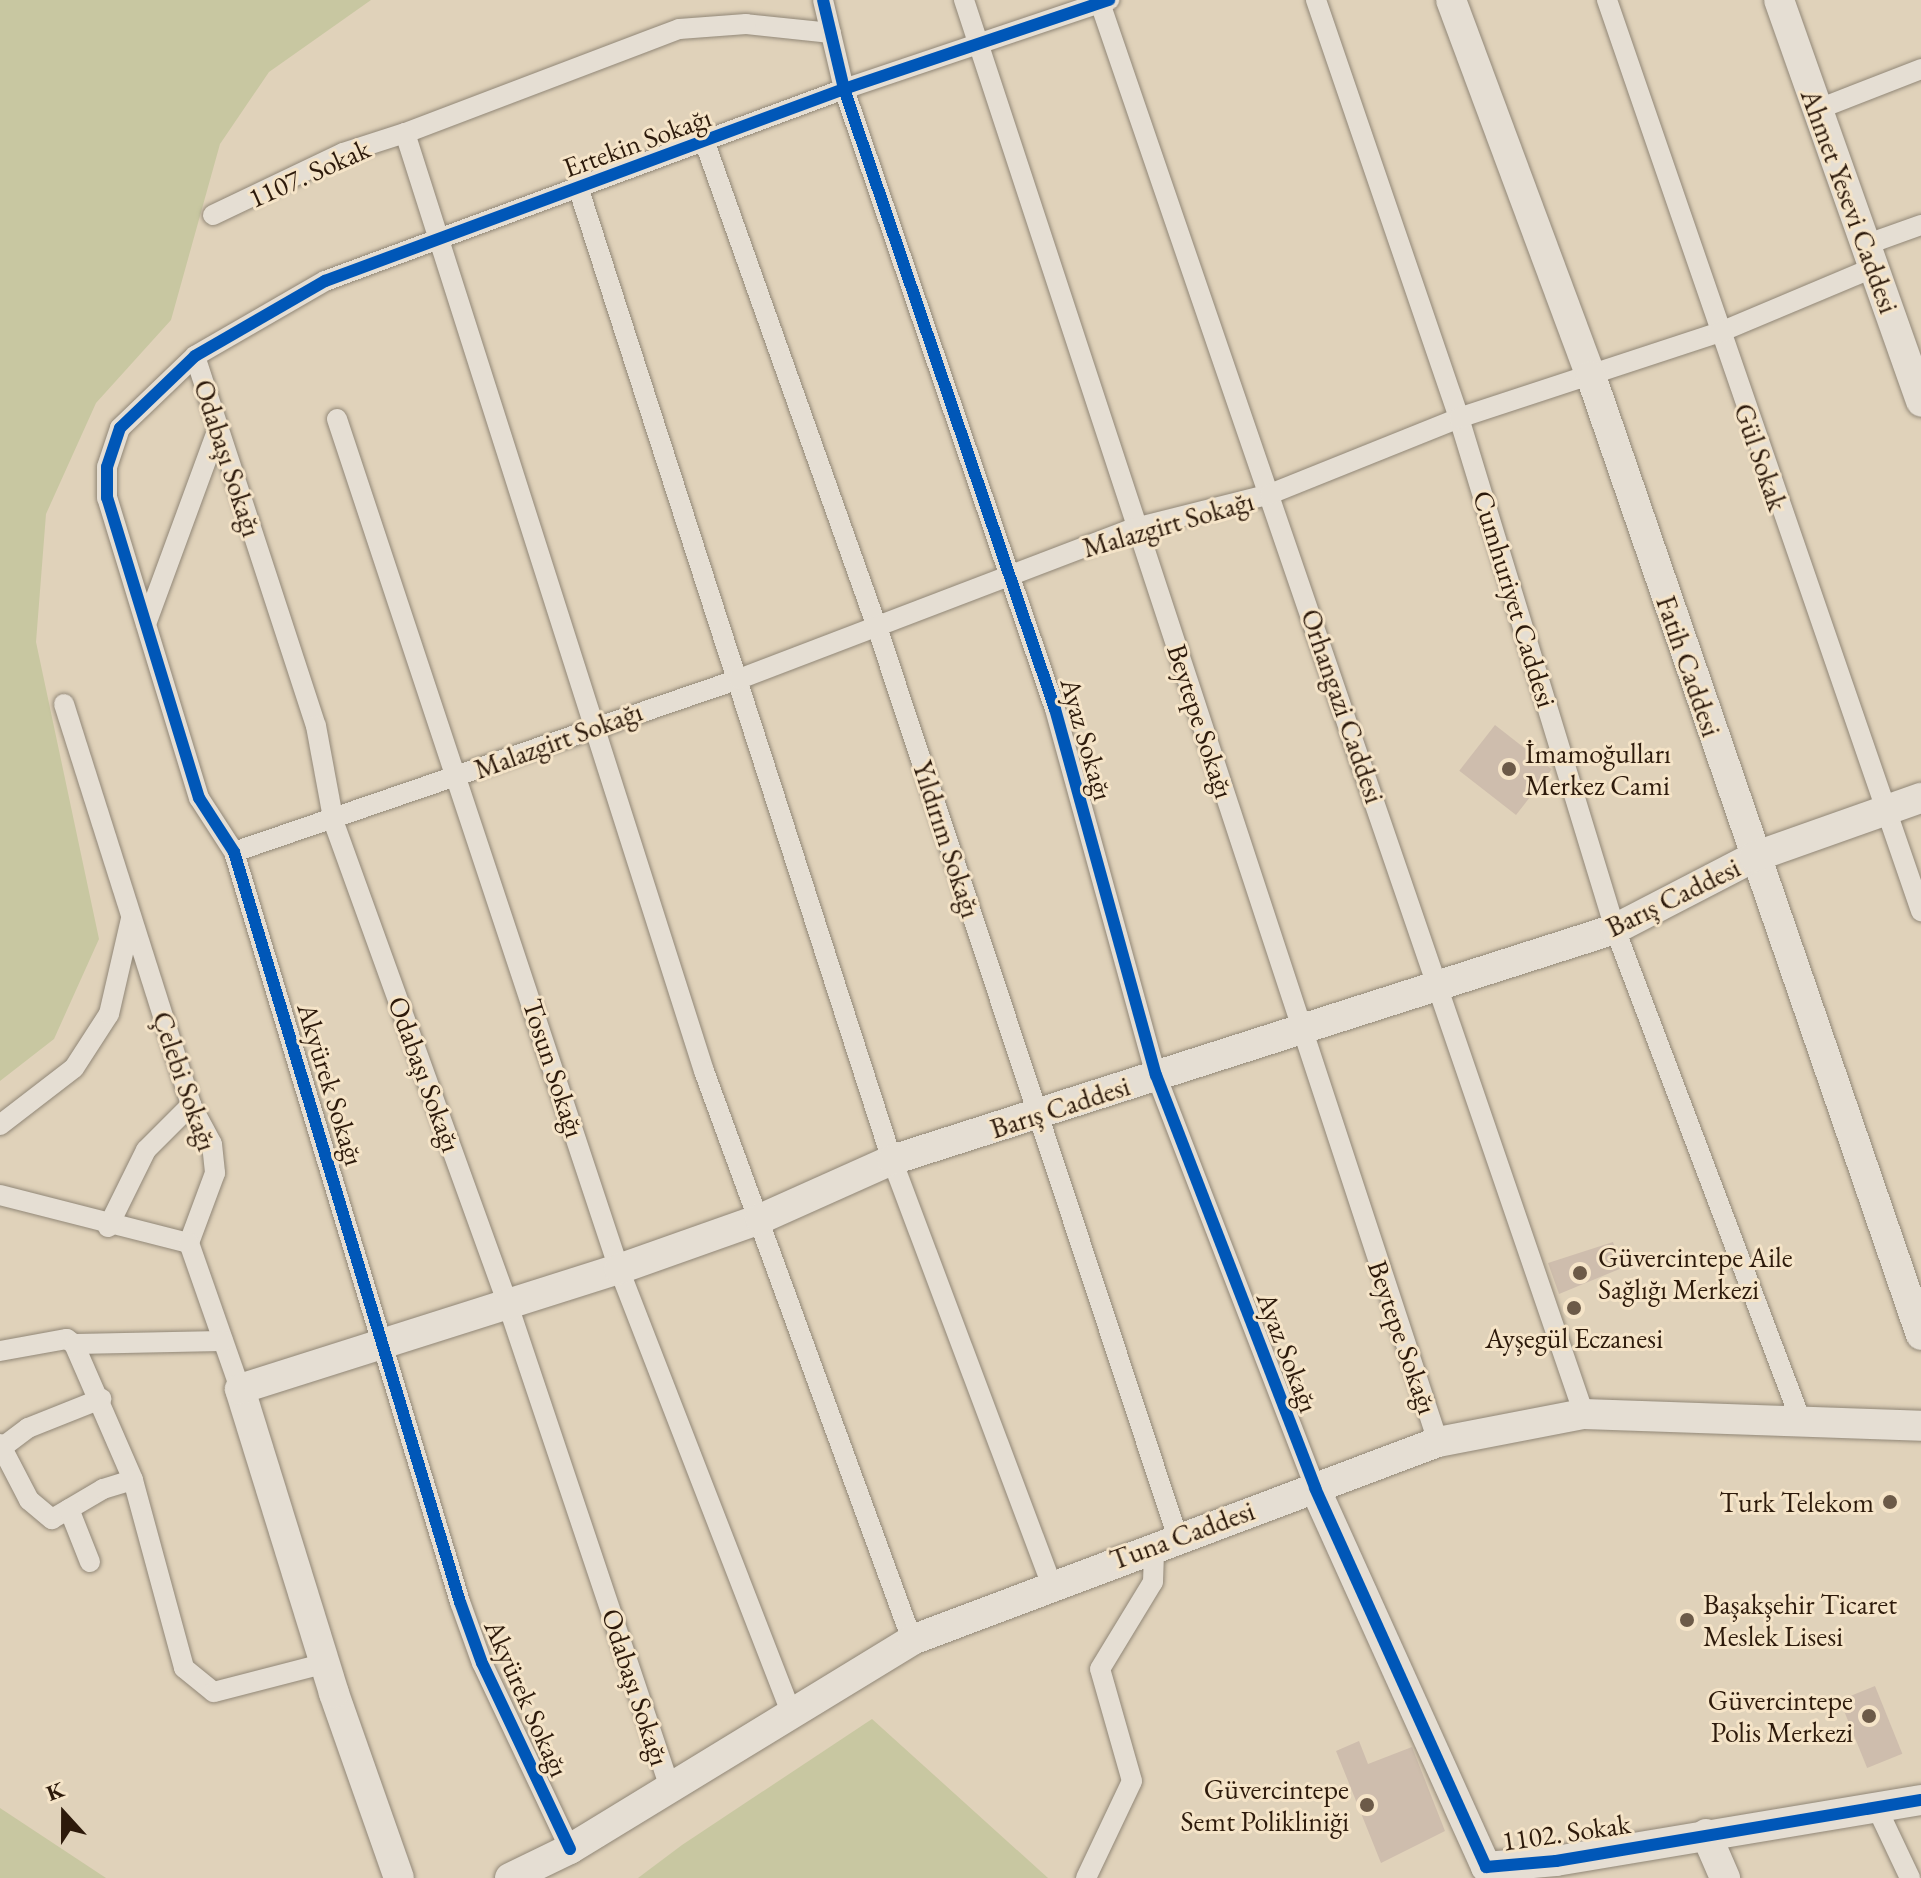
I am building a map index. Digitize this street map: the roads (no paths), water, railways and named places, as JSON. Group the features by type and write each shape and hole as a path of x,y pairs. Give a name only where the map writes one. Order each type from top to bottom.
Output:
{"street":[{"name":"Ayaz Sokağı","path":"823,0 844,89 1055,709 1156,1075 1315,1488"},
{"name":"Beytepe Sokağı","path":"964,0 1299,1028 1438,1442"},
{"name":"Cumhuriyet Caddesi","path":"1316,0 1459,418 1615,929 1801,1421"},
{"name":"Fatih Caddesi","path":"1451,0 1591,376 1921,1335"},
{"name":"Gül Sokak","path":"1607,0 1718,333 1921,911"},
{"name":"Ahmet Yesevi Caddesi","path":"1779,0 1816,110 1918,385"},
{"name":"Ertekin Sokağı","path":"195,356 325,281 579,190 844,89 980,47 1103,1"},
{"name":"Orhangazi Caddesi","path":"1103,1 1584,1414"},
{"name":"1107. Sokak","path":"213,215 343,153 405,133 679,29 746,24 831,33"},
{"path":"1816,110 1921,69"},
{"path":"405,133 597,723 704,1071 912,1640"},
{"name":"Yıldırım Sokağı","path":"705,143 877,627 1038,1114 1166,1542"},
{"path":"579,190 892,1160 1051,1584"},
{"name":"Malazgirt Sokağı","path":"234,852 334,823 597,723 739,679 1135,528 1270,494 1459,418 1718,333 1869,256 1921,225"},
{"name":"Odabaşı Sokağı","path":"195,356 316,726 334,823 507,1302 670,1788"},
{"name":"Akyürek Sokağı","path":"195,356 120,428 107,467 107,498 199,798 234,852 482,1663 570,1849"},
{"name":"Tosun Sokağı","path":"337,419 460,776 619,1269 790,1711"},
{"path":"146,624 218,428"},
{"name":"Çelebi Sokağı","path":"64,704 191,1105 212,1144 215,1173 189,1243"},
{"name":"Barış Caddesi","path":"240,1389 619,1269 760,1219 892,1160 1615,929 1754,857 1921,798"},
{"name":"Çelebi Sokağı","path":"0,1125 74,1068 109,1014 131,919"},
{"path":"108,1227 146,1150 191,1105"},
{"path":"0,1195 108,1227 189,1243 240,1389 326,1663 399,1878"},
{"path":"0,1351 29,1341 74,1344 223,1341"},
{"path":"74,1344 101,1399 133,1480 184,1668 214,1692 326,1663"},
{"path":"101,1399 28,1428 1,1447 29,1500 52,1519 133,1480"},
{"name":"Tuna Caddesi","path":"510,1878 570,1849 790,1711 912,1640 1051,1584 1438,1442 1584,1414 1921,1426"},
{"name":"1102. Sokak","path":"1315,1488 1486,1867 1560,1870 1706,1834 1921,1800"},
{"path":"69,1509 90,1562"},
{"path":"1086,1878 1132,1781 1100,1669 1153,1582 1166,1542"},
{"path":"1876,1806 1910,1878"},
{"path":"1706,1834 1725,1878"}],"place":[{"name":"İmamoğulları Merkez Cami","path":"1509,769"},
{"name":"Güvercintepe Aile Sağlığı Merkezi","path":"1580,1273"},
{"name":"Ayşegül Eczanesi","path":"1574,1308"},
{"name":"Turk Telekom","path":"1890,1502"},
{"name":"Başakşehir Ticaret Meslek Lisesi","path":"1687,1620"},
{"name":"Güvercintepe Polis Merkezi","path":"1869,1716"},
{"name":"Güvercintepe Semt Polikliniği","path":"1367,1805"}]}
